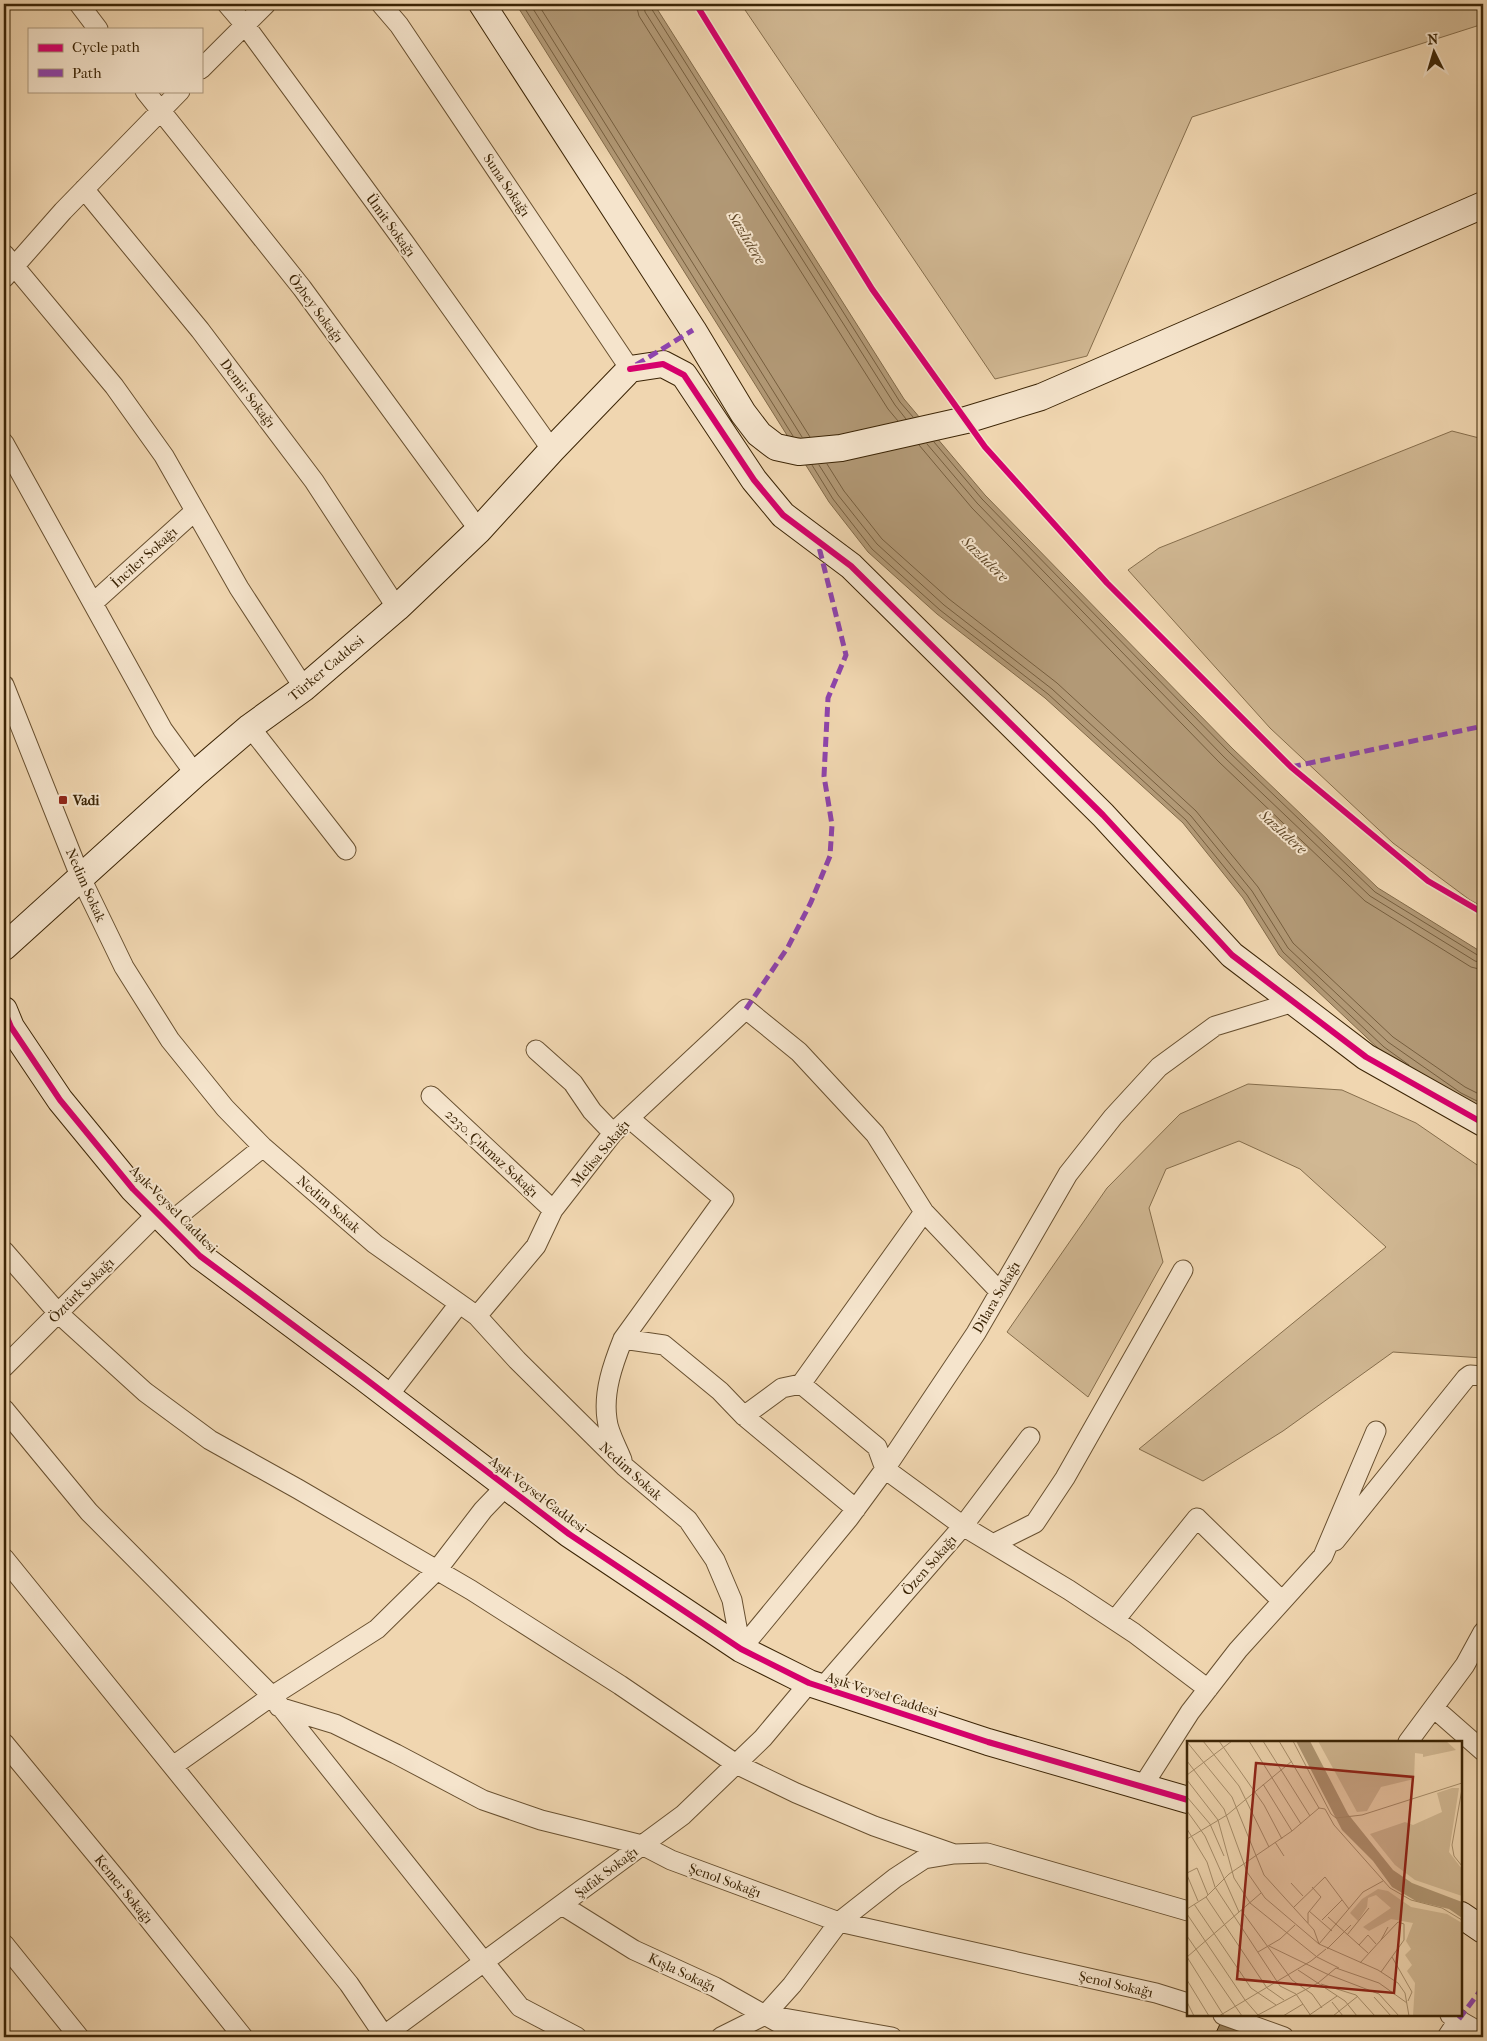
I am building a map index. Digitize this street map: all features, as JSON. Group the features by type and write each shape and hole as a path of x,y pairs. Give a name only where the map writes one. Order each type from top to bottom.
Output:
{"street":[{"path":"79,4 97,28"},
{"name":"Ümit Sokağı","path":"227,4 245,25 404,242 552,450"},
{"path":"202,68 266,4"},
{"name":"Suna Sokağı","path":"381,4 399,25 630,369"},
{"path":"482,4 692,330 743,413 759,434 776,447 799,452 849,446 881,439 966,420 1042,398 1483,205"},
{"name":"Özbey Sokağı","path":"146,92 302,288 479,530"},
{"path":"179,92 7,266 114,386 164,456 239,588 304,688"},
{"name":"Demir Sokağı","path":"84,189 200,330 314,481 397,608"},
{"path":"630,369 663,364 684,375 754,480 783,515 851,566 1103,815 1232,954 1366,1057 1483,1123"},
{"name":"Türker Caddesi","path":"4,947 80,876 132,833 195,774 250,727 304,688 397,608 479,530 630,369"},
{"path":"4,443 163,730 195,774"},
{"name":"İnciler Sokağı","path":"93,603 196,511"},
{"name":"Nedim Sokak","path":"4,685 80,876 124,967 170,1040 225,1108 263,1147 375,1244 477,1316 517,1360 625,1467 688,1520 715,1560 732,1600 741,1649"},
{"path":"250,727 346,850"},
{"name":"Dilara Sokağı","path":"741,1649 856,1509 885,1469 976,1333 1068,1174 1113,1116 1159,1067 1216,1026 1294,1002"},
{"name":"Melisa Sokağı","path":"477,1316 536,1246 553,1210 613,1133 746,1009 799,1052 875,1134 924,1212"},
{"name":"Aşık Veysel Caddesi","path":"4,1010 11,1027 60,1100 133,1189 200,1256 569,1534 741,1649 815,1686 988,1742 1187,1800"},
{"path":"536,1050 573,1083 592,1111 613,1133"},
{"name":"2230. Çıkmaz Sokağı","path":"431,1096 553,1210"},
{"path":"625,1467 606,1420 608,1385 615,1358 623,1339 724,1199 629,1118"},
{"name":"Öztürk Sokağı","path":"4,1367 58,1313 163,1219 263,1147"},
{"path":"744,1416 782,1388 801,1384 924,1212 1000,1292"},
{"path":"4,1251 58,1313 145,1392 210,1440 437,1570 620,1685 736,1764 796,1793 874,1826 954,1854"},
{"path":"993,1544 1035,1523 1065,1478 1183,1270"},
{"path":"388,1396 459,1304"},
{"path":"623,1339 664,1345 720,1391 744,1416 856,1509"},
{"path":"1142,1786 1190,1712 1238,1650 1323,1556 1466,1378 1470,1375 1483,1376"},
{"path":"801,1384 877,1447 885,1469 962,1526 1115,1620 1208,1689"},
{"path":"4,1409 89,1512 275,1702 520,2007 577,2037"},
{"path":"1323,1556 1376,1431"},
{"name":"Özen Sokağı","path":"815,1686 962,1526 1030,1436"},
{"path":"173,1766 275,1702 376,1629 437,1570 483,1510 506,1486"},
{"path":"1115,1620 1197,1518 1282,1601"},
{"path":"4,1558 349,1984 384,2037"},
{"path":"1409,1741 1465,1665 1483,1632"},
{"name":"Şafak Sokağı","path":"384,2037 683,1815 815,1686"},
{"name":"Şenol Sokağı","path":"275,1702 335,1724 483,1800 541,1820 642,1845 671,1860 839,1922 1156,1993 1187,2004"},
{"path":"1434,1708 1483,1751"},
{"name":"Kemer Sokağı","path":"4,1743 123,1887 243,2037"},
{"path":"721,2037 764,2015 792,1985 839,1922 895,1878 924,1859 954,1854 987,1854 1187,1911"},
{"name":"Kışla Sokağı","path":"562,1904 634,1950 715,1987 804,2037"},
{"path":"1462,1916 1483,1930"},
{"path":"4,1944 80,2037"},
{"path":"764,2015 892,2037"},
{"path":"1226,2016 1284,2037"},
{"path":"1447,2037 1454,2017 1483,2034"}],"shaded area":[{"path":"741,4 1483,4 1483,24 1192,117 1087,356 995,379"},
{"path":"1452,431 1483,439 1483,907 1470,900 1393,843 1270,728 1128,570 1159,548"},
{"path":"1248,1084 1342,1090 1416,1123 1483,1169 1483,1358 1393,1352 1283,1431 1203,1481 1139,1449 1386,1247 1300,1169 1239,1141 1166,1169 1149,1208 1163,1262 1088,1397 1007,1332 1107,1188 1180,1114"}],"water":[{"name":"Sazlıdere","path":"516,4 654,4 904,399 985,495 1233,749 1378,888 1483,953 1483,1116 1381,1051 1279,955 1243,898 1183,823 1045,698 937,614 868,552 829,502"}],"building":[{"path":"1220,2024 1240,2030 1237,2037 1214,2037"}],"marked path":[{"path":"636,365 693,330"},
{"path":"746,1009 788,947 811,902 830,856 832,825 824,776 828,698 846,655 818,543"},
{"path":"1291,767 1483,726"},
{"path":"1462,2015 1483,1987"}],"cycle path":[{"path":"696,4 872,289 985,447 1107,583 1291,767 1428,881 1483,913"},
{"path":"630,369 663,364 684,375 754,480 783,515 851,566 1103,815 1232,955 1366,1057 1483,1123"},
{"path":"4,1010 11,1027 60,1100 133,1189 200,1256 569,1534 741,1649 809,1683 988,1742 1187,1800"}],"place":[{"name":"Vadi","path":"63,800"}]}
